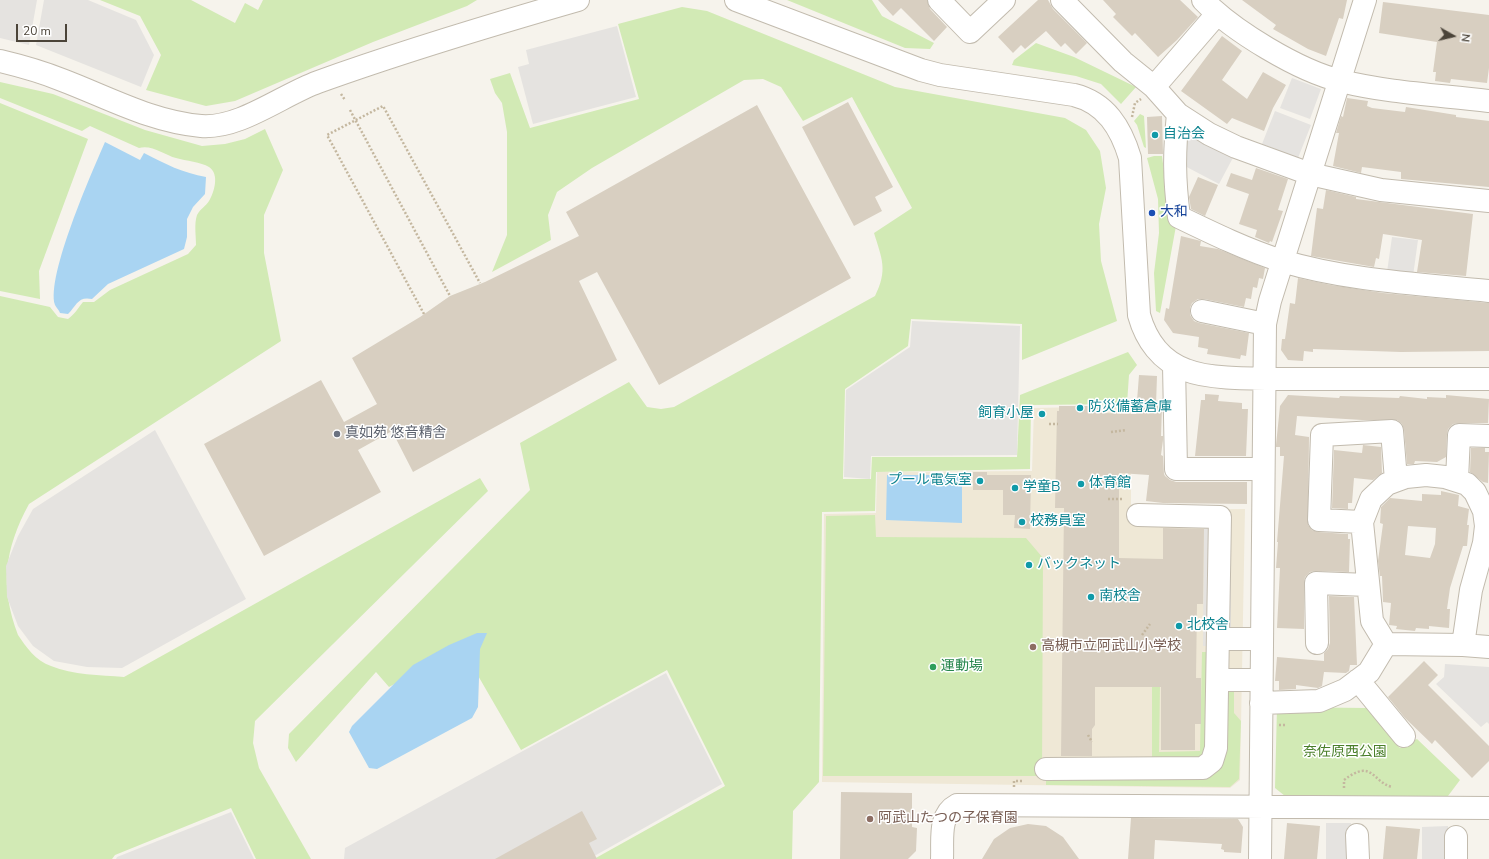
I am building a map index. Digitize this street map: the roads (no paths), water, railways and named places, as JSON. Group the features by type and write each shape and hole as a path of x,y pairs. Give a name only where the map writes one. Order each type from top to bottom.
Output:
{"street":[{"path":"0,61 56,78 155,116 193,125 210,126 227,123 246,116 316,83 470,31 578,0"},
{"path":"736,0 921,70 940,75 1083,97 1101,108 1119,129 1125,140 1130,158 1139,315 1142,327 1155,348 1174,365 1198,374 1264,378 1489,379"},
{"path":"939,0 970,32 1004,0"},
{"path":"1062,0 1123,62 1154,87 1178,114 1209,134 1236,147 1310,174 1381,190 1489,201"},
{"path":"1260,859 1265,324 1283,261 1365,0"},
{"path":"1154,87 1210,7 1264,46 1299,65 1339,81 1373,88 1489,101"},
{"path":"1178,114 1174,147 1174,180 1180,216 1201,227 1283,261 1336,274 1489,291"},
{"path":"1202,311 1265,324"},
{"path":"1174,365 1175,477 1263,468"},
{"path":"1362,522 1320,520 1322,435 1392,431 1396,480"},
{"path":"1457,480 1459,435 1489,436"},
{"path":"1386,644 1372,621 1362,522 1371,499 1387,484 1406,477 1426,474 1457,480 1467,484 1475,492 1484,511 1488,526 1484,543 1480,596 1463,645"},
{"path":"1046,769 1202,768 1212,761 1216,748 1220,517 1138,516"},
{"path":"1317,643 1316,583 1368,585"},
{"path":"1219,639 1261,639"},
{"path":"1386,644 1463,645 1489,647"},
{"path":"1261,703 1319,701 1345,690 1369,672 1386,644"},
{"path":"1218,680 1261,680"},
{"path":"1358,680 1404,736"},
{"path":"942,859 943,822 949,809 957,805 1260,808 1489,808"},
{"path":"1357,835 1358,859"},
{"path":"1456,837 1456,859"}],"water":[{"path":"105,142 140,160 144,153 174,168 206,177 205,194 193,207 187,219 187,237 184,249 108,284 92,299 87,298 78,302 68,314 60,313 55,305 54,291 63,249 90,176"},
{"path":"887,475 962,475 962,523 886,520"},
{"path":"477,633 487,633 480,649 478,707 472,718 377,769 369,768 349,732 352,726 413,665 449,645"}],"place":[{"name":"自治会","path":"1155,135"},
{"name":"大和","path":"1152,213"},
{"name":"防災備蓄倉庫","path":"1080,408"},
{"name":"飼育小屋","path":"1042,414"},
{"name":"真如苑 悠音精舎","path":"337,434"},
{"name":"プール電気室","path":"980,481"},
{"name":"体育館","path":"1081,484"},
{"name":"学童B","path":"1015,488"},
{"name":"校務員室","path":"1022,522"},
{"name":"バックネット","path":"1029,565"},
{"name":"南校舎","path":"1091,597"},
{"name":"北校舎","path":"1179,626"},
{"name":"高槻市立阿武山小学校","path":"1033,647"},
{"name":"運動場","path":"933,667"},
{"name":"阿武山たつの子保育園","path":"870,819"}],"park label":[{"name":"奈佐原西公園","path":"1345,753"}]}
